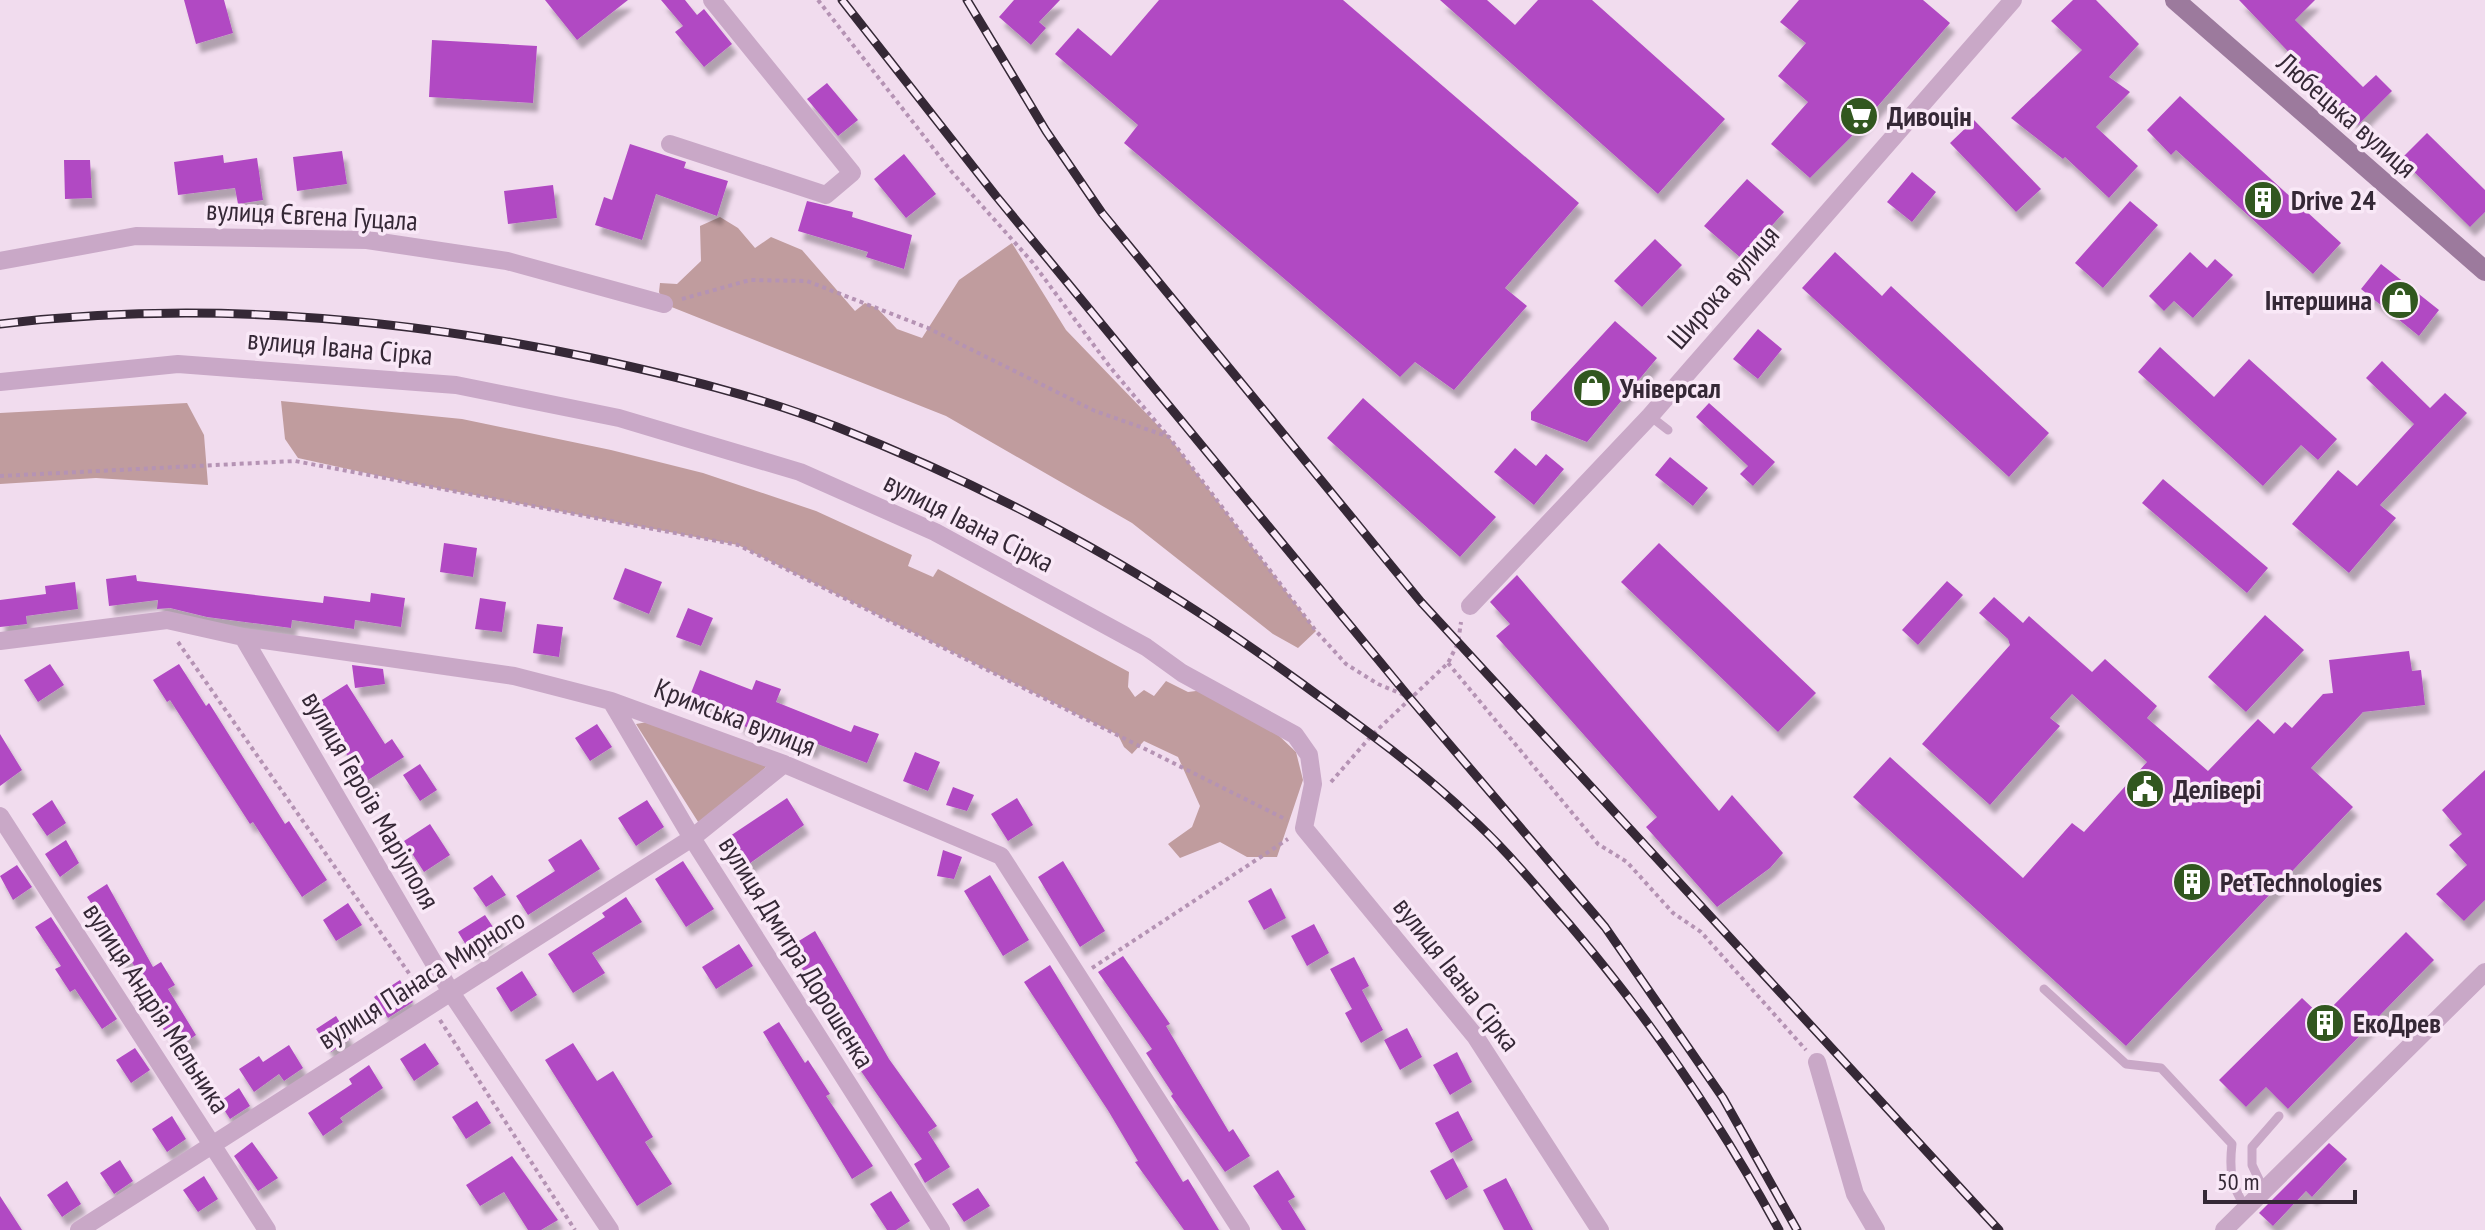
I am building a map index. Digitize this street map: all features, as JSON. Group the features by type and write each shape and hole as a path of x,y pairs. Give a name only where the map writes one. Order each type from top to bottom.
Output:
{"main road":[{"name":"Любецька вулиця","path":"2175,0 2485,271"}],"street":[{"path":"670,144 826,195 852,173 712,0"},
{"name":"Широка вулиця","path":"1470,606 1650,416 2013,0"},
{"name":"вулиця Євгена Гуцала","path":"0,261 136,236 367,240 507,261 664,304"},
{"name":"вулиця Івана Сірка","path":"0,382 178,364 456,385 619,418 800,472 935,532 1146,647 1182,673 1295,735 1309,755 1313,784 1304,828 1475,1036 1600,1230"},
{"name":"Кримська вулиця","path":"0,641 163,621 243,637 514,676 611,701 784,764 1001,856 1241,1230"},
{"name":"вулиця Героїв Маріуполя","path":"243,637 452,994 610,1230"},
{"name":"вулиця Дмитра Дорошенка","path":"611,701 692,838 941,1230"},
{"name":"вулиця Панаса Мирного","path":"79,1230 692,838 784,764"},
{"name":"вулиця Андрія Мельника","path":"0,816 267,1230"},
{"path":"2224,1230 2485,972"},
{"path":"1817,1062 1855,1194 1876,1230"}],"lane":[{"path":"1650,416 1668,430"},
{"path":"2044,989 2126,1064 2161,1068 2232,1144 2229,1169 2234,1191 2246,1208"},
{"path":"2264,1190 2252,1165 2252,1147 2279,1116"}],"path":[{"path":"818,0 951,171 1033,263 1110,367 1169,437 1336,653 1378,684 1409,697"},
{"path":"664,304 750,280 807,281 928,328 1095,411 1169,437"},
{"path":"0,476 295,461 738,545 1304,828"},
{"path":"163,621 431,1006 575,1230"},
{"path":"1448,663 1598,844 1627,862 1673,913 1701,932 1817,1062"}],"shaded area":[{"path":"720,217 738,228 755,248 771,237 802,250 855,311 865,303 877,308 897,329 922,338 959,280 1012,243 1066,330 1169,437 1316,631 1298,648 1273,634 1132,523 946,416 664,304 659,292 660,283 677,284 701,261 700,226"},
{"path":"281,401 462,419 703,473 816,511 912,555 908,566 933,577 938,569 1129,672 1128,687 1135,697 1144,690 1154,696 1166,681 1188,692 1204,690 1275,732 1296,752 1303,780 1277,857 1247,857 1220,842 1180,858 1168,844 1192,827 1200,806 1178,757 1144,741 1132,754 1118,735 738,545 411,483 298,458 285,439"},
{"path":"187,403 204,435 208,485 96,478 0,484 0,413"},
{"path":"653,721 767,766 737,794 707,836 636,724"}],"building":[{"path":"184,0 224,0 233,33 196,44"},
{"path":"545,0 628,0 577,40"},
{"path":"661,0 685,0 697,15 704,9 732,44 704,67 675,32 683,26"},
{"path":"1014,0 1060,0 1039,22 1046,28 1031,45 999,17"},
{"path":"1159,0 1343,0 1579,203 1505,288 1527,306 1454,390 1415,362 1400,377 1124,143 1138,125 1055,54 1078,28 1111,56"},
{"path":"1440,0 1487,0 1515,25 1538,0 1592,0 1725,119 1658,194"},
{"path":"1799,0 1923,0 1950,23 1850,138 1810,178 1771,144 1808,102 1778,76 1806,43 1780,22"},
{"path":"2073,0 2096,0 2139,44 2109,77 2130,92 2096,127 2138,166 2109,198 2065,157 2063,159 2011,118 2082,50 2051,21"},
{"path":"2239,0 2315,0 2295,20 2363,87 2376,75 2392,91 2358,125"},
{"path":"432,40 537,46 533,103 429,97"},
{"path":"827,83 858,120 838,136 807,99"},
{"name":"Drive 24","path":"2180,96 2341,243 2313,274 2176,150 2171,155 2147,130"},
{"path":"1974,120 2041,189 2016,212 1950,143"},
{"path":"2427,133 2485,190 2485,212 2470,227 2401,159"},
{"path":"630,144 686,162 684,168 728,181 717,216 656,194 642,240 595,225 604,197 612,200"},
{"path":"342,151 347,184 297,191 293,157"},
{"path":"904,154 936,194 906,218 874,179"},
{"path":"223,155 224,163 257,158 263,200 238,204 235,188 178,195 174,162"},
{"path":"64,160 90,160 92,198 65,199"},
{"path":"1912,172 1936,192 1912,222 1887,202"},
{"path":"1747,179 1784,212 1742,259 1704,226"},
{"path":"553,185 557,218 508,224 504,191"},
{"path":"807,201 853,212 852,217 912,235 904,269 866,257 868,252 798,231"},
{"path":"2130,201 2158,225 2103,288 2075,263"},
{"path":"1655,239 1682,265 1642,307 1614,281"},
{"path":"1835,252 1882,296 1891,286 2049,433 2009,477 1802,288"},
{"path":"2190,252 2207,268 2215,259 2233,275 2193,318 2174,301 2164,311 2149,296"},
{"name":"Інтершина","path":"2381,264 2439,310 2419,336 2361,289"},
{"name":"Універсал","path":"1615,321 1657,358 1587,442 1531,420 1531,412"},
{"path":"1758,329 1782,349 1758,379 1733,359"},
{"path":"2160,347 2214,397 2249,359 2337,439 2318,460 2301,445 2263,486 2138,372"},
{"path":"2382,361 2430,408 2445,393 2467,413 2380,505 2396,518 2349,573 2292,524 2338,470 2357,486 2414,424 2366,378"},
{"path":"1363,398 1496,517 1460,557 1327,438"},
{"path":"1709,403 1775,462 1753,486 1740,474 1748,466 1696,417"},
{"path":"1515,448 1536,466 1546,454 1564,469 1534,505 1494,472"},
{"path":"1670,457 1708,488 1693,506 1655,475"},
{"path":"2163,479 2268,568 2247,593 2142,503"},
{"path":"444,543 477,548 473,577 440,572"},
{"path":"1659,543 1816,693 1778,732 1621,582"},
{"path":"625,568 662,582 649,614 613,599"},
{"path":"136,575 137,581 323,603 324,596 370,602 371,593 405,598 401,627 355,620 354,629 292,620 291,628 207,617 170,608 157,609 158,600 109,606 106,579"},
{"path":"1517,575 1719,811 1732,795 1783,853 1770,868 1717,907 1646,827 1657,817 1496,636 1510,624 1490,602"},
{"path":"1947,581 1963,595 1918,645 1902,630"},
{"path":"75,582 78,609 26,616 27,624 0,627 0,600 46,594 45,586"},
{"path":"1994,597 2023,623 2029,616 2092,672 2105,659 2157,706 2147,718 2208,771 2258,719 2274,734 2285,722 2292,728 2323,694 2333,693 2329,660 2409,651 2412,671 2421,670 2425,705 2363,712 2311,768 2353,807 2126,1046 1853,797 1890,757 2023,878 2072,823 2084,832 2147,762 2072,694 2050,718 2060,726 1990,805 1922,744 2010,645 2008,639 1979,613"},
{"path":"480,598 506,602 502,632 475,629"},
{"path":"688,608 713,618 701,646 676,637"},
{"path":"2265,615 2304,650 2246,712 2208,677"},
{"path":"537,624 563,627 559,657 533,653"},
{"path":"50,664 64,685 38,702 24,680"},
{"path":"179,664 206,706 209,703 285,824 289,821 327,880 302,897 253,822 250,824 170,700 167,702 153,680"},
{"path":"352,665 383,669 385,684 355,688"},
{"path":"700,670 752,690 756,680 781,689 776,702 851,732 854,725 879,734 867,763 815,743 813,750 738,724 740,719 689,698"},
{"path":"347,684 385,744 392,739 404,757 365,782 314,705"},
{"path":"597,724 612,747 590,761 575,738"},
{"path":"0,734 22,770 0,786"},
{"path":"915,752 940,762 928,791 903,781"},
{"path":"420,764 437,790 420,801 403,775"},
{"path":"2485,770 2485,900 2464,921 2436,894 2467,865 2449,845 2462,834 2442,810"},
{"path":"953,787 974,795 967,811 946,805"},
{"path":"787,798 804,825 736,873 718,844"},
{"path":"1017,798 1033,825 1008,841 991,814"},
{"path":"52,800 66,823 47,836 32,814"},
{"path":"647,800 664,827 636,846 618,818"},
{"path":"430,824 450,855 424,872 404,841"},
{"path":"581,839 600,869 528,915 516,896 555,871 548,860"},
{"path":"66,840 79,863 60,877 45,854"},
{"path":"943,850 962,857 954,879 937,876"},
{"path":"683,861 714,909 686,927 655,879"},
{"path":"1063,861 1105,931 1080,947 1038,877"},
{"path":"17,865 32,887 13,900 0,876"},
{"path":"492,875 506,895 486,907 473,888"},
{"path":"990,875 1029,940 1003,956 964,891"},
{"path":"107,884 153,967 161,962 175,985 168,989 196,1035 177,1048 161,1026 170,1020 129,958 123,963 108,940 113,937 87,897"},
{"path":"1271,888 1286,918 1264,930 1248,901"},
{"path":"626,897 642,922 592,953 605,973 573,993 548,954 605,917 602,913"},
{"path":"348,903 362,925 336,941 323,920"},
{"path":"485,915 499,936 471,953 458,932"},
{"path":"51,917 117,1019 102,1029 75,989 70,992 55,969 61,966 35,927"},
{"path":"1314,924 1329,953 1307,966 1291,936"},
{"path":"815,931 889,1059 937,1126 928,1132 950,1167 925,1183 914,1164 922,1159 854,1061 836,1032 840,1030 789,947"},
{"name":"ЕкоДрев","path":"2406,932 2434,960 2288,1109 2266,1087 2246,1107 2219,1080 2302,998 2322,1017"},
{"path":"739,944 753,966 716,989 702,967"},
{"path":"1123,956 1170,1024 1166,1026 1229,1132 1233,1129 1250,1156 1225,1172 1171,1096 1173,1094 1146,1053 1152,1049 1098,972"},
{"path":"1354,957 1369,986 1362,990 1383,1030 1361,1043 1345,1013 1352,1009 1330,969"},
{"path":"1050,965 1183,1182 1188,1179 1219,1230 1184,1230 1135,1162 1138,1161 1109,1112 1024,982"},
{"path":"522,971 537,995 511,1012 496,988"},
{"path":"400,980 413,1002 388,1018 374,997"},
{"path":"336,1016 350,1039 331,1052 316,1029"},
{"path":"779,1022 805,1063 808,1060 830,1094 826,1096 873,1166 852,1179 763,1032"},
{"path":"1407,1028 1422,1057 1400,1070 1384,1040"},
{"path":"425,1043 439,1064 414,1081 400,1059"},
{"path":"573,1043 597,1081 613,1071 653,1137 645,1142 672,1184 637,1206 545,1060"},
{"path":"289,1045 303,1068 284,1081 279,1074 254,1092 239,1069 259,1056 263,1062"},
{"path":"135,1048 150,1070 131,1083 116,1060"},
{"path":"1457,1052 1472,1082 1450,1095 1433,1065"},
{"path":"369,1065 383,1088 340,1118 343,1122 323,1136 308,1113 352,1084 349,1079"},
{"path":"239,1088 250,1106 230,1119 219,1102"},
{"path":"477,1101 491,1123 466,1139 452,1117"},
{"path":"1458,1111 1473,1140 1451,1153 1435,1123"},
{"path":"172,1116 186,1139 167,1152 152,1129"},
{"path":"252,1142 278,1178 258,1191 234,1156"},
{"path":"2329,1143 2347,1159 2312,1197 2306,1191 2273,1226 2259,1213"},
{"path":"512,1156 558,1220 541,1230 528,1230 504,1192 480,1206 466,1185"},
{"path":"1453,1158 1468,1187 1446,1200 1430,1171"},
{"path":"120,1160 133,1181 114,1194 100,1173"},
{"path":"1278,1170 1295,1197 1288,1201 1306,1230 1282,1230 1253,1186"},
{"path":"204,1176 218,1199 198,1212 183,1190"},
{"path":"1506,1178 1533,1230 1504,1230 1483,1190"},
{"path":"67,1181 81,1204 62,1217 47,1195"},
{"path":"978,1188 990,1206 964,1222 952,1204"},
{"path":"891,1191 910,1221 896,1230 887,1230 870,1204"},
{"path":"0,1196 22,1230 0,1230"}],"railway":[{"path":"842,0 996,196 1409,697 1605,927 1723,1098 1797,1230"},
{"path":"967,0 1046,131 1102,213 1421,602 1999,1230"},
{"path":"0,324 149,313 223,313 372,323 519,344 654,372 777,406 899,452 1019,509 1135,573 1247,645 1387,746 1482,828 1569,924 1656,1034 1708,1110 1779,1230"}],"place":[{"name":"Дивоцін","path":"1859,116"},
{"name":"Drive 24","path":"2263,200"},
{"name":"Інтершина","path":"2400,300"},
{"name":"Універсал","path":"1592,388"},
{"name":"Делівері","path":"2145,789"},
{"name":"PetTechnologies","path":"2192,882"},
{"name":"ЕкоДрев","path":"2325,1023"}]}
